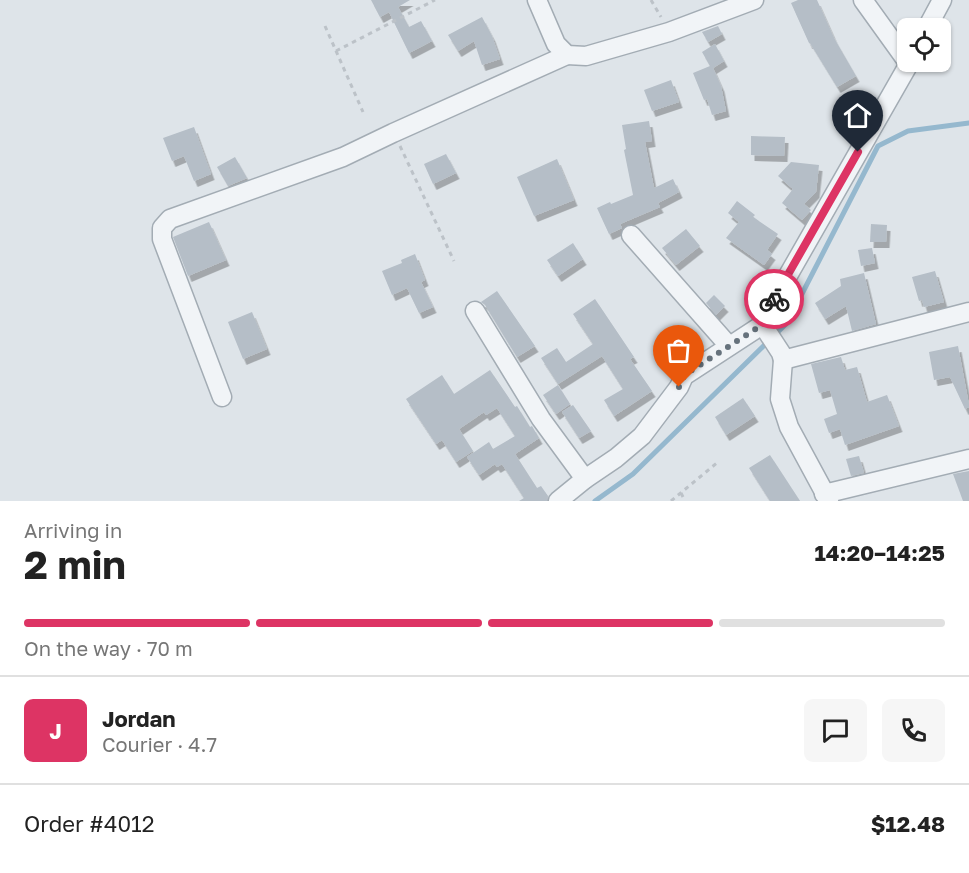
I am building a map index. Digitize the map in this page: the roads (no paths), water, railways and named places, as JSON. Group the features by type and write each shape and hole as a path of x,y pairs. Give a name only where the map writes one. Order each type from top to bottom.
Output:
{"street":[{"path":"537,0 556,44 567,56"},
{"path":"222,397 162,239 162,228 170,219 343,157 567,56 586,56 669,32 754,0"},
{"path":"863,0 897,47"},
{"path":"932,18 942,0"},
{"path":"904,72 766,314 765,326 782,356 780,399 784,415 794,440 826,497 857,494 969,459"},
{"path":"631,235 729,346"},
{"path":"475,311 541,419 585,479"},
{"path":"782,356 969,312"},
{"path":"558,501 642,436 679,387 684,376 729,346 765,326"}],"waterway":[{"path":"595,501 633,474 787,323 878,146 908,131 969,123"}]}
